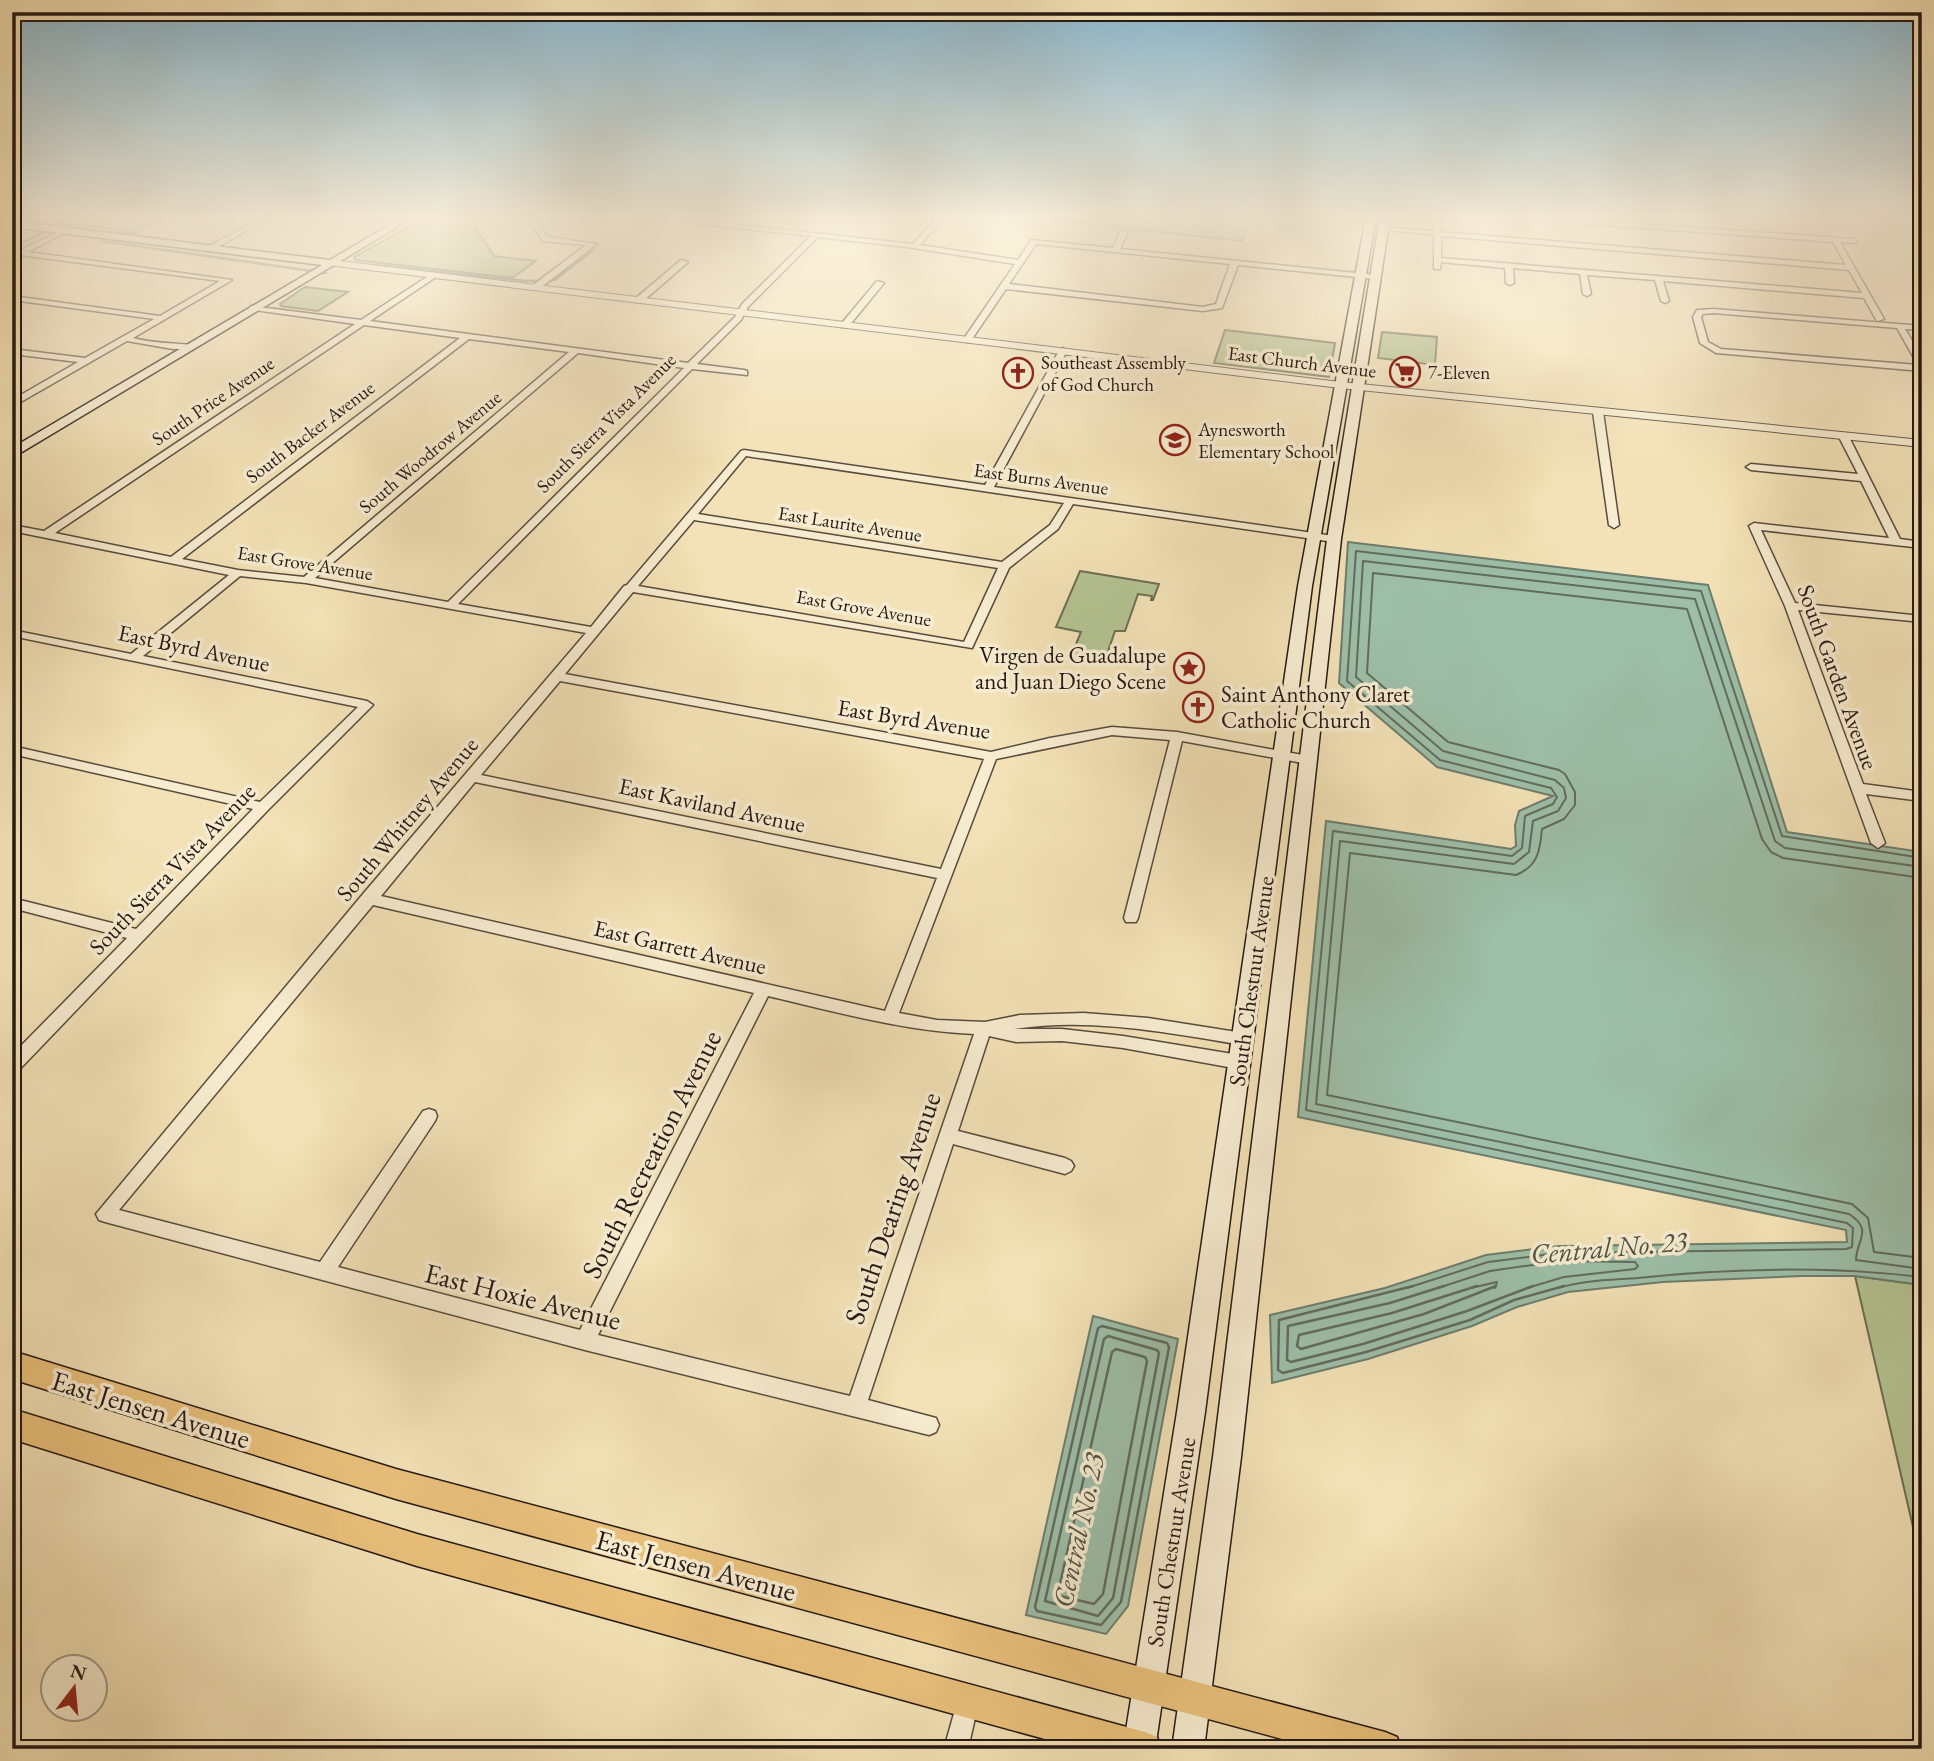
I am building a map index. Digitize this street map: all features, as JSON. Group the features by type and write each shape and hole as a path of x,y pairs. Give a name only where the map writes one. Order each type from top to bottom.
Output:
{"main road":[{"path":"12,454 269,299"},
{"name":"South Chestnut Avenue","path":"1188,1749 1229,1443 1308,760 1323,538 1339,385 1355,299"},
{"name":"South Chestnut Avenue","path":"1141,1748 1282,755 1323,538 1357,387 1372,299"},
{"name":"East Jensen Avenue","path":"12,1364 396,1484 1385,1749"},
{"path":"12,1423 417,1550 1141,1748"}],"street":[{"path":"21,299 161,318"},
{"path":"12,404 194,299"},
{"name":"South Price Avenue","path":"47,534 396,299"},
{"name":"East Church Avenue","path":"633,299 1339,385 1922,444"},
{"name":"South Sierra Vista Avenue","path":"450,606 691,366 753,299"},
{"path":"845,325 867,299"},
{"path":"967,340 994,299"},
{"path":"1118,299 1203,309 1219,306 1221,299"},
{"path":"1871,299 1880,319"},
{"path":"254,308 744,373"},
{"path":"1922,328 1714,311 1700,312 1697,317 1704,342 1712,349 1726,353 1922,366"},
{"path":"1900,327 1922,366"},
{"name":"South Backer Avenue","path":"175,559 468,336"},
{"path":"128,337 131,341 142,343 190,346"},
{"path":"12,351 86,361"},
{"name":"South Woodrow Avenue","path":"306,580 576,351"},
{"path":"988,489 1063,352"},
{"path":"1598,412 1614,525"},
{"path":"1844,437 1896,542 1922,545"},
{"name":"East Burns Avenue","path":"744,453 1323,538"},
{"name":"South Whitney Avenue","path":"105,1214 554,676 744,453"},
{"path":"1751,467 1864,478"},
{"path":"1004,566 1054,527 1070,501"},
{"name":"East Laurite Avenue","path":"690,516 1004,566"},
{"name":"South Garden Avenue","path":"1878,843 1791,606 1754,526 1896,542"},
{"name":"East Grove Avenue","path":"12,528 238,573 306,580 592,631"},
{"name":"East Grove Avenue","path":"628,588 968,646 1004,566"},
{"path":"134,657 238,573"},
{"path":"1791,606 1922,619"},
{"name":"East Byrd Avenue","path":"12,633 367,705"},
{"name":"East Byrd Avenue","path":"554,676 991,756 1112,731 1177,736 1308,760"},
{"name":"South Sierra Vista Avenue","path":"12,1066 263,807 367,705"},
{"path":"1131,918 1177,736"},
{"path":"12,763 19,752 263,807"},
{"path":"891,1018 991,756"},
{"name":"East Kaviland Avenue","path":"470,777 946,875"},
{"path":"1857,788 1922,797"},
{"name":"East Garrett Avenue","path":"368,898 891,1018 937,1026 984,1028 1016,1036 1062,1035 1241,1051"},
{"path":"12,903 140,936"},
{"name":"South Recreation Avenue","path":"585,1341 763,990"},
{"name":"East Garrett Avenue","path":"984,1028 1021,1020 1086,1018 1138,1022 1241,1051"},
{"name":"South Dearing Avenue","path":"856,1407 984,1028"},
{"path":"323,1273 429,1116"},
{"path":"949,1136 1065,1166"},
{"name":"East Hoxie Avenue","path":"105,1214 585,1341 929,1426"},
{"path":"956,1749 968,1700"}],"shaded area":[{"path":"287,299 337,299 318,311 280,304"},
{"path":"1225,330 1335,343 1329,377 1214,363"},
{"path":"1382,332 1437,337 1435,365 1378,358"},
{"path":"1080,571 1159,584 1153,600 1152,596 1138,594 1125,631 1115,631 1105,660 1072,654 1081,632 1056,627"},
{"path":"1855,1276 1922,1285 1922,1566"}],"water":[{"name":"Central No. 23","path":"1348,542 1708,585 1787,832 1922,852 1922,1285 1855,1276 1801,1276 1663,1282 1568,1292 1368,1359 1272,1383 1270,1315 1385,1288 1486,1255 1559,1246 1847,1242 1846,1230 1298,1117 1326,821 1511,849 1516,846 1515,825 1519,811 1553,796 1437,767 1339,683"},
{"name":"Central No. 23","path":"1093,1316 1178,1339 1128,1606 1106,1634 1026,1615"}],"place":[{"name":"7-Eleven","path":"1405,372"},
{"name":"Southeast Assembly of God Church","path":"1018,373"},
{"name":"Aynesworth Elementary School","path":"1175,440"},
{"name":"Virgen de Guadalupe and Juan Diego Scene","path":"1189,668"},
{"name":"Saint Anthony Claret Catholic Church","path":"1198,707"}]}
